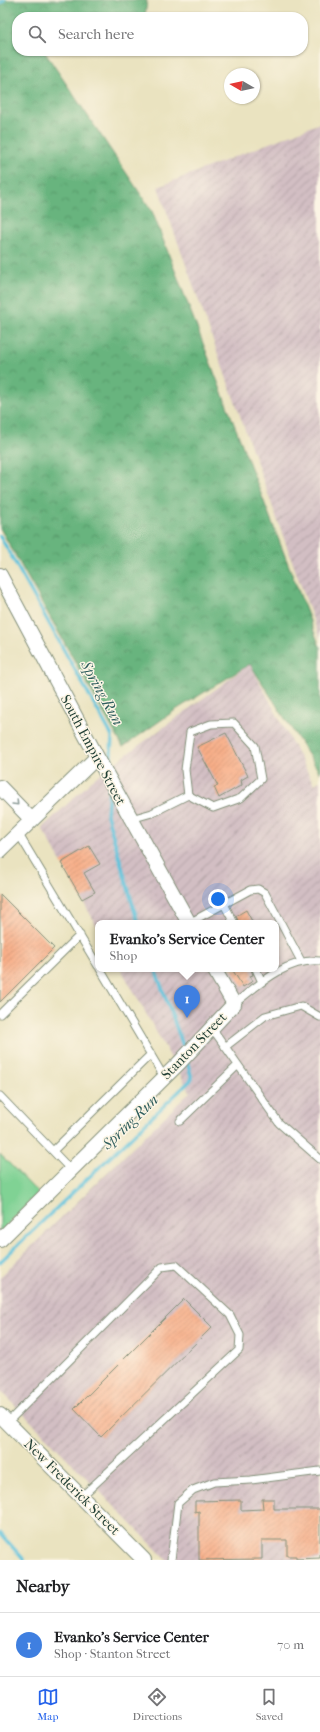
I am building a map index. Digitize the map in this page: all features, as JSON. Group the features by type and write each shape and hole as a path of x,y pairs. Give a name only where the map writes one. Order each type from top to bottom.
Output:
{"street":[{"name":"South Empire Street","path":"0,575 131,820 187,920"},
{"path":"0,851 97,757"},
{"path":"0,787 32,819"},
{"path":"216,972 234,1004"},
{"name":"Stanton Street","path":"0,1240 180,1062 234,1004"},
{"name":"New Frederick Street","path":"4,1419 144,1560"}],"lane":[{"path":"234,723 255,746 261,779 241,798 213,808 188,794 185,770 190,732 211,724 234,723"},
{"path":"131,820 152,812 188,794"},
{"path":"18,833 95,961"},
{"path":"195,920 250,890 258,889 265,893 301,961"},
{"path":"224,904 232,920"},
{"path":"0,1014 80,936"},
{"path":"234,1004 262,982 301,961 320,960"},
{"path":"102,972 164,1077"},
{"path":"257,972 262,982"},
{"path":"225,1047 265,1016 301,1006 320,1017"},
{"path":"212,1028 279,1123 320,1159"},
{"path":"53,1151 151,1054"},
{"path":"180,1121 238,1065"},
{"path":"0,1096 71,1170"},
{"path":"4,1419 162,1267 176,1265 230,1316 240,1335 239,1350 81,1497"},
{"path":"171,1560 178,1503 193,1490 214,1482 251,1480 320,1470"}],"shaded area":[{"path":"320,123 320,639 158,187"},
{"path":"250,664 314,784 320,781 320,1560 167,1560 0,1390 0,1277 190,1092 123,972 279,972 279,920 95,920 95,923 42,828 97,776"}],"green space":[{"path":"0,0 147,0 146,12 12,12 12,56 47,56 152,211 320,647 320,773 250,664 174,711 123,747 0,528"},
{"path":"0,1154 38,1193 0,1232"}],"building":[{"path":"226,733 248,776 241,780 242,785 219,798 214,787 218,786 197,747"},
{"path":"89,846 100,864 84,873 95,892 82,899 61,863"},
{"path":"0,894 54,948 0,1002"},
{"path":"246,910 251,920 238,920 236,916"},
{"path":"234,972 252,972 253,975 250,976 253,981 243,987"},
{"path":"184,1299 212,1327 101,1437 74,1409"},
{"path":"262,1499 274,1499 274,1509 320,1509 320,1558 296,1559 296,1556 287,1556 287,1540 262,1540 262,1559 199,1560 199,1511 195,1512 195,1501 241,1500 241,1510 263,1509"}],"waterway":[{"name":"Spring Run","path":"0,3 4,0"},
{"name":"Spring Run","path":"0,536 112,736 110,771"},
{"name":"Spring Run","path":"109,787 107,815 137,920"},
{"name":"Spring Run","path":"156,972 185,1051"},
{"name":"Spring Run","path":"0,1262 192,1079 187,1061"},
{"name":"Spring Run","path":"0,1533 24,1560"}],"place":[{"name":"Evanko's Service Center","path":"187,1018"}]}
